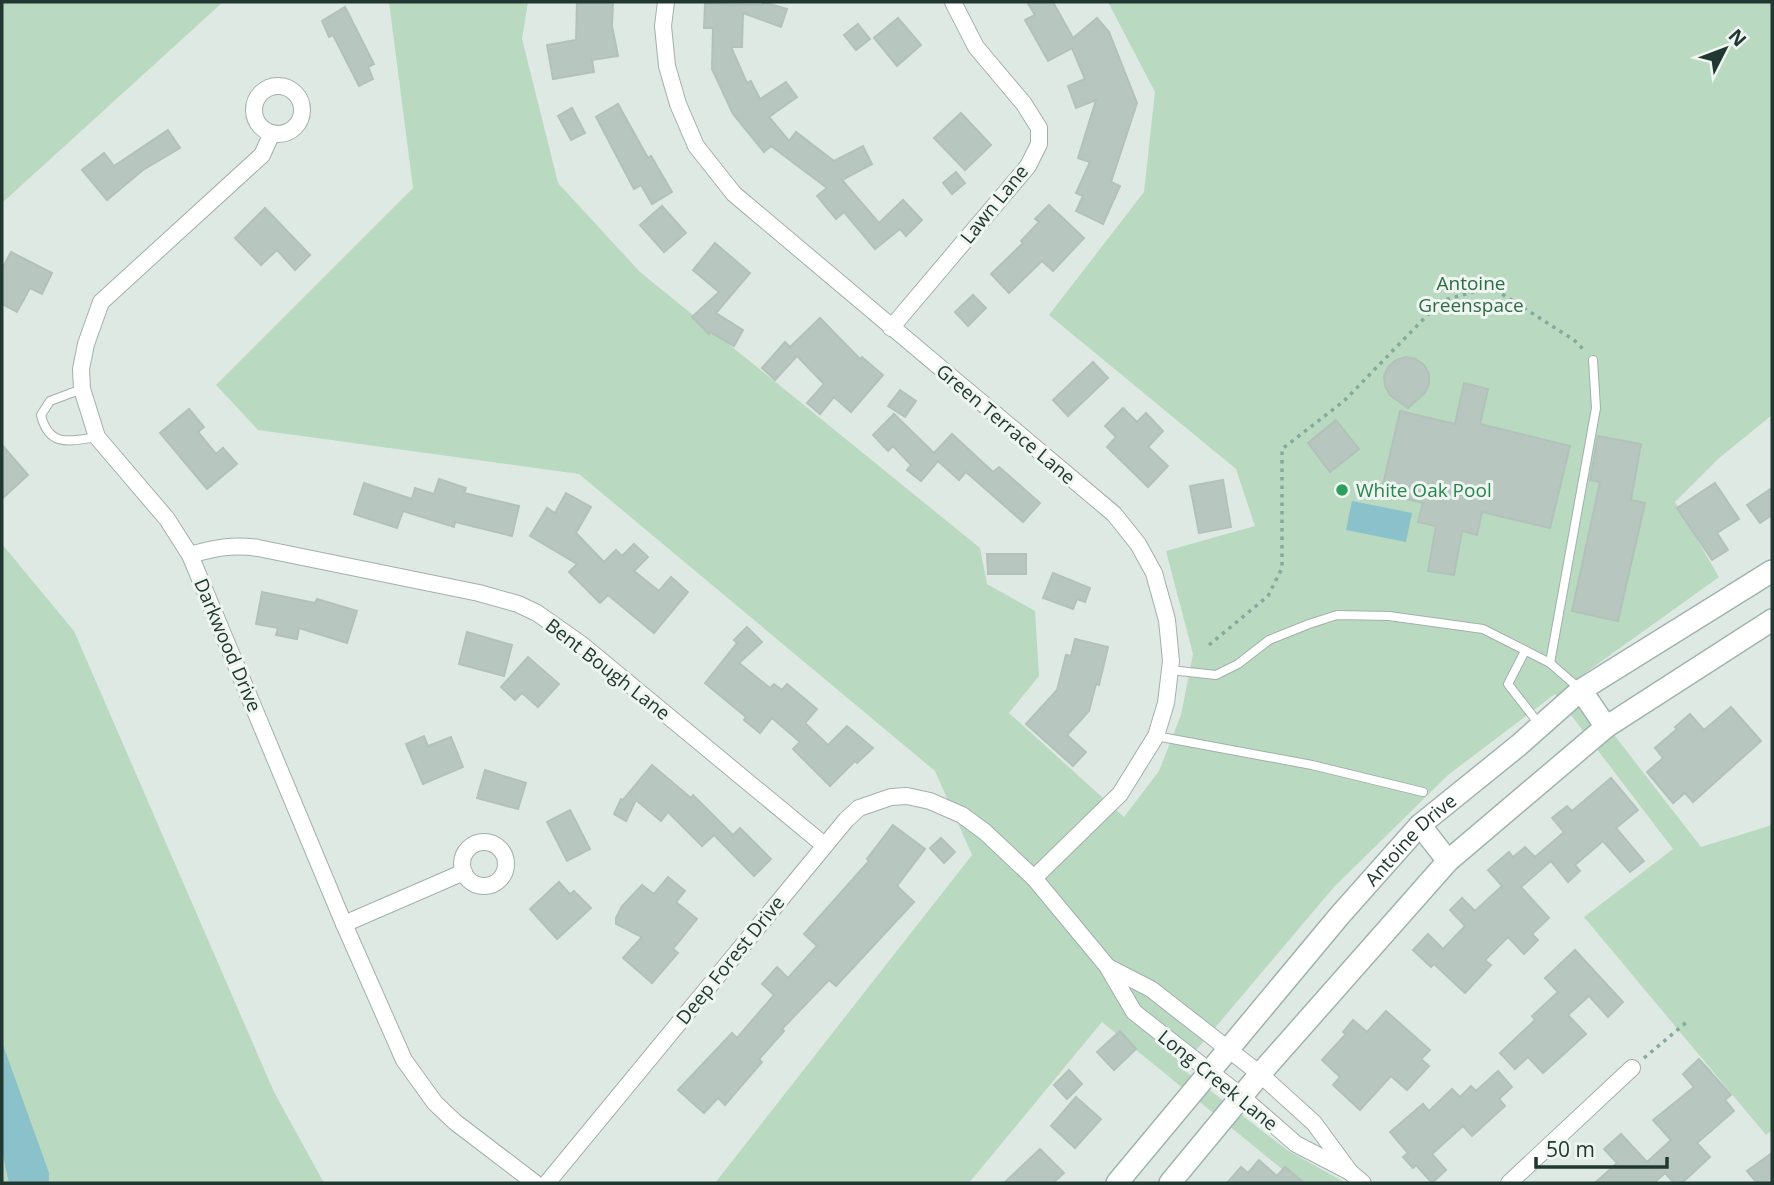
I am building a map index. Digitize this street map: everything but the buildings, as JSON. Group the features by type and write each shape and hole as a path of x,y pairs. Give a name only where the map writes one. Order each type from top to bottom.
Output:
{"main road":[{"name":"Antoine Drive","path":"1117,1183 1340,915 1420,825 1581,690 1772,571"},
{"name":"Antoine Drive","path":"1170,1183 1241,1096 1448,861 1606,727 1772,620"},
{"path":"1581,690 1606,727"},
{"path":"1420,825 1448,861"}],"street":[{"name":"Green Terrace Lane","path":"666,2 663,26 667,66 678,104 696,146 734,194 1114,514 1138,544 1154,573 1167,620 1171,661 1166,703 1156,736 1120,794 1034,878"},
{"name":"Lawn Lane","path":"891,328 1028,166 1038,144 1039,128 1024,104 976,47 953,2"},
{"name":"Darkwood Drive","path":"272,133 262,155 101,302 86,344 81,369 82,389 97,437 167,519 190,555 392,1038 416,1081 455,1122 535,1183"},
{"name":"Bent Bough Lane","path":"190,555 221,546 239,545 479,593 518,604 537,613 581,644 824,845"},
{"name":"Deep Forest Drive","path":"547,1183 846,820 859,808 891,797 907,796 944,806"},
{"name":"Long Creek Lane","path":"944,806 985,832 1034,878 1107,966 1134,1012 1241,1096 1296,1144 1356,1178"},
{"path":"344,924 464,872"},
{"name":"Long Creek Lane","path":"1107,966 1151,989 1260,1074 1314,1123 1356,1178"},
{"path":"1509,1183 1632,1068"}],"lane":[{"path":"1550,663 1596,408 1593,360"},
{"path":"82,389 50,401 41,415 44,428 51,436 67,441 97,437"},
{"path":"1170,670 1216,675 1238,664 1269,640 1336,615 1389,616 1483,629 1550,663 1581,690"},
{"path":"1525,651 1508,684 1541,726"},
{"path":"1156,736 1312,765 1423,792"}],"path":[{"path":"1209,645 1268,596 1282,568 1282,449 1344,401 1441,301 1491,287 1574,340 1593,360"},
{"path":"1632,1068 1688,1021"}],"green space":[{"path":"2,2 223,2 2,203"},
{"name":"Antoine Greenspace","path":"389,2 528,2 522,39 558,183 640,272 980,548 987,584 1035,611 1039,676 1009,713 1124,817 1159,771 1181,715 1193,654 1166,551 1255,526 1236,469 1049,315 1144,192 1155,92 1108,2 1772,2 1772,415 1718,459 1675,502 1719,577 1585,673 1615,736 1701,847 1772,825 1772,1130 1766,1135 1584,917 1673,849 1555,694 1448,775 1334,887 1181,1068 1287,1150 1346,1183 1299,1183 1102,1022 969,1183 715,1183 972,855 935,771 579,474 258,430 216,385 413,188"},
{"path":"2,544 74,631 274,1092 324,1183 2,1183"}],"water":[{"path":"1352,501 1412,513 1406,542 1346,530"},
{"path":"2,1042 49,1173 49,1183 9,1183 2,1151"}],"place":[{"name":"White Oak Pool","path":"1342,490"}]}
